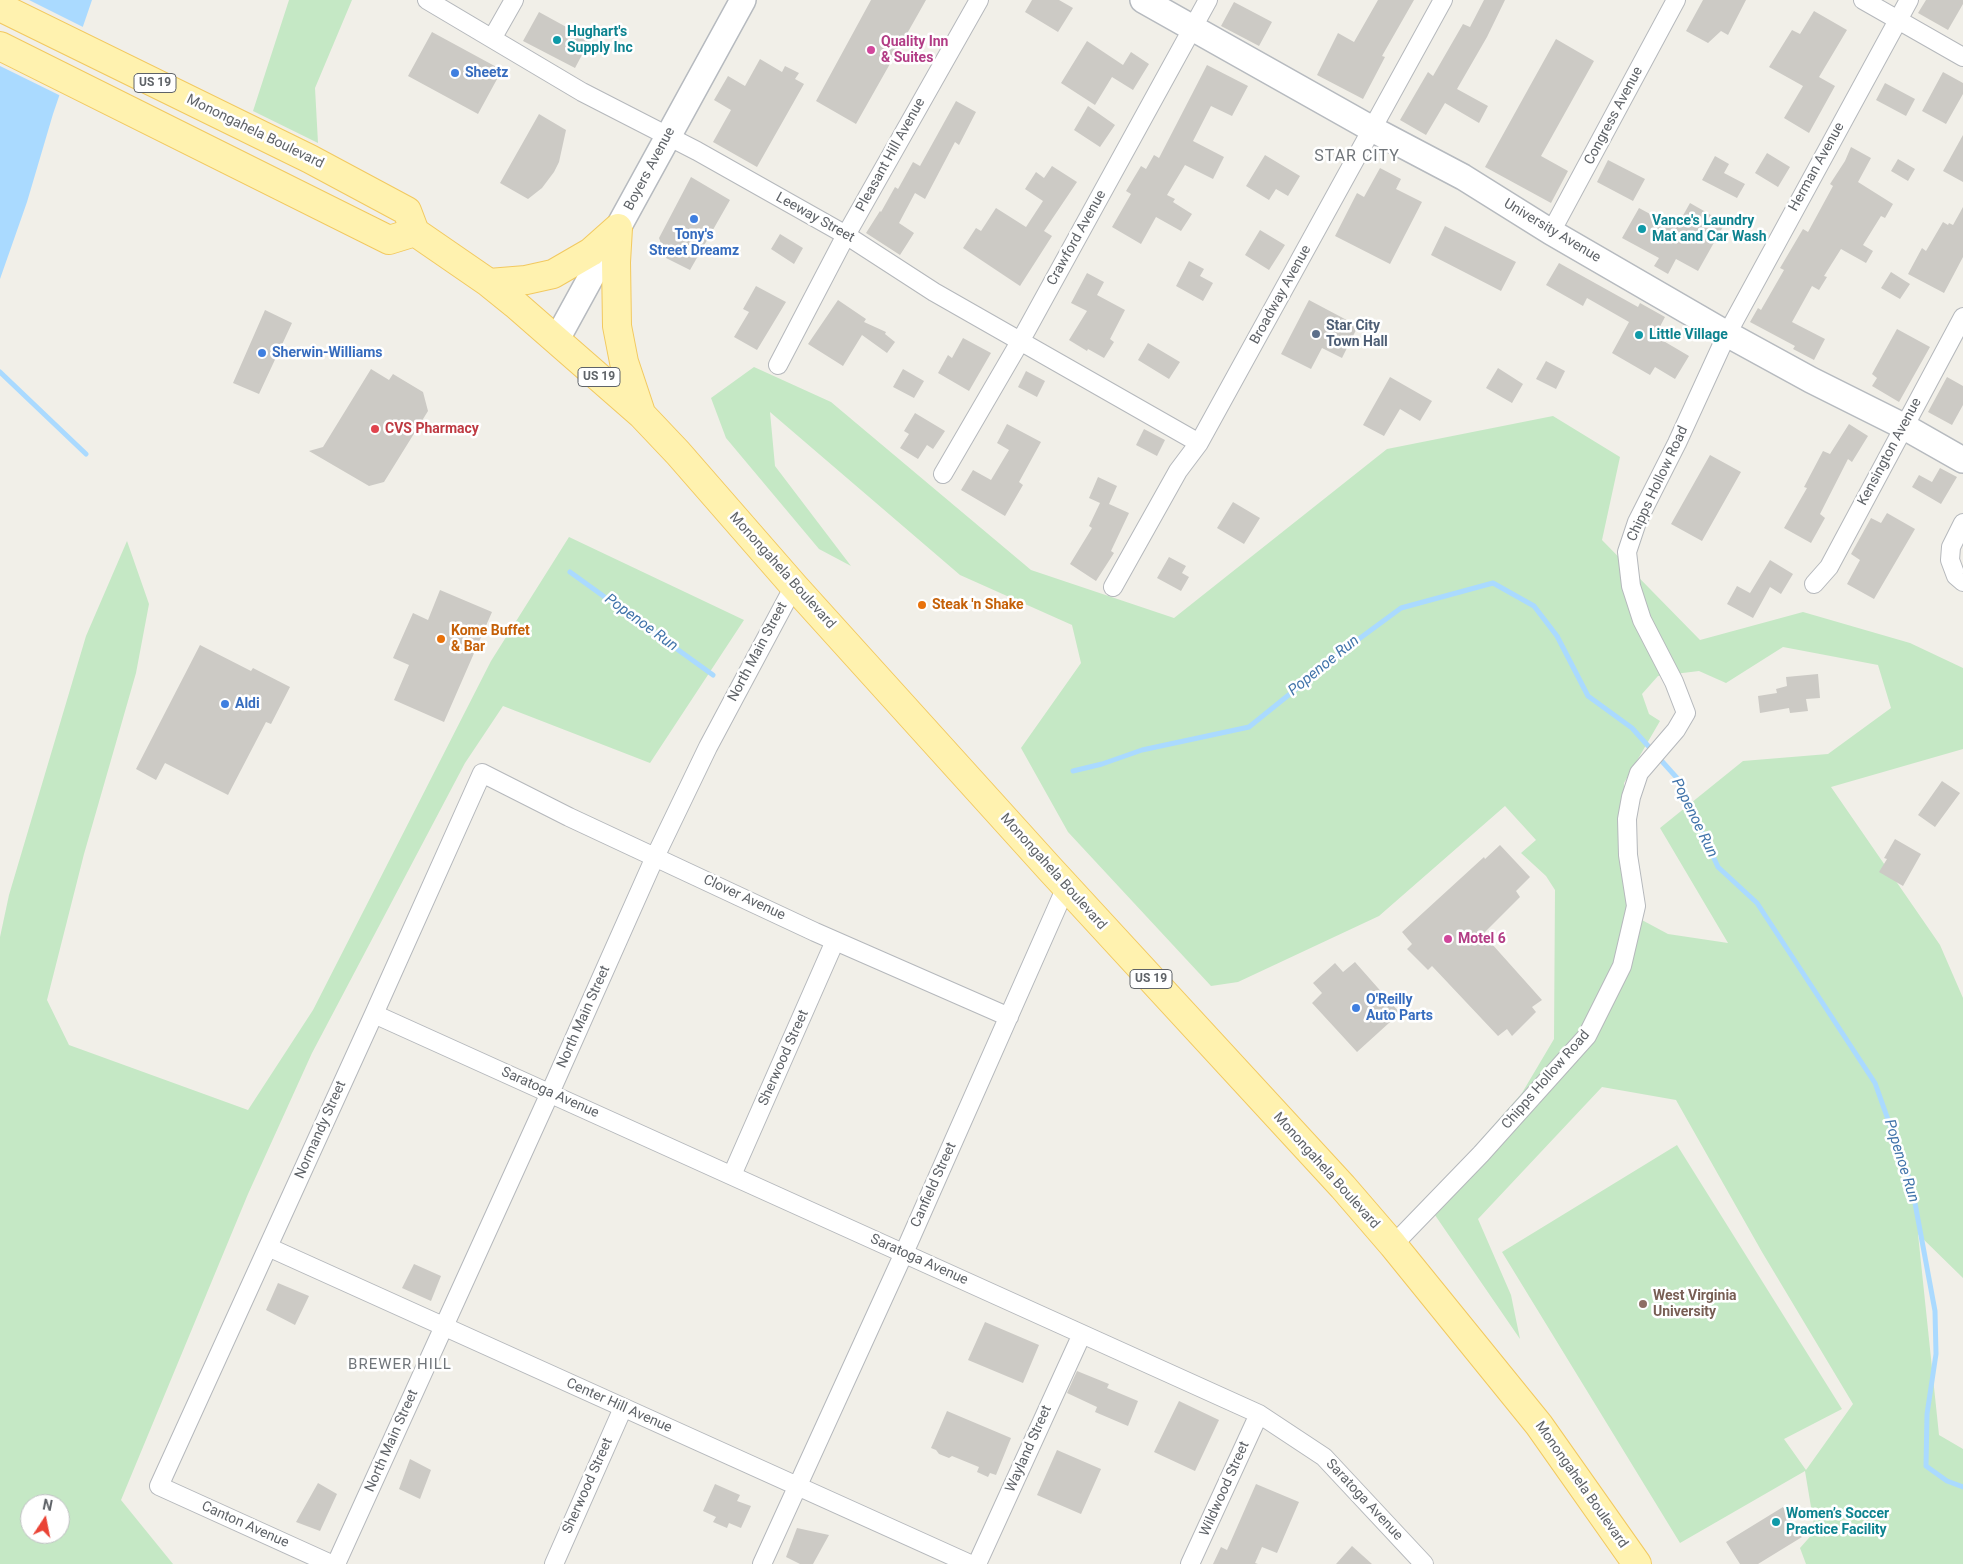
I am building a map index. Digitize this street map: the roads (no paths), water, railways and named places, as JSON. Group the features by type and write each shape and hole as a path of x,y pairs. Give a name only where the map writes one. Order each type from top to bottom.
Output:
{"main road":[{"name":"Monongahela Boulevard","path":"0,8 310,159 407,211 415,232 489,283 557,339 642,414 678,452 794,586 1066,886 1343,1187 1393,1245 1539,1425 1637,1564"},
{"name":"US 19","path":"0,46 295,191 389,240 415,232"},
{"path":"489,283 526,280 553,274 591,252 618,228"},
{"path":"618,228 616,262 617,326 624,362 642,414"}],"street":[{"name":"Leeway Street","path":"427,0 582,92 667,136 846,235 934,292 1199,443"},
{"path":"492,38 514,0"},
{"name":"Boyers Avenue","path":"557,339 743,0"},
{"name":"Pleasant Hill Avenue","path":"778,365 846,235 979,0"},
{"name":"University Avenue","path":"1143,0 1372,129 1463,177 1551,232 1727,334 1811,380 1903,426 1963,460"},
{"name":"Crawford Avenue","path":"943,474 1021,340 1208,0"},
{"name":"Broadway Avenue","path":"1114,587 1178,471 1199,443 1443,0"},
{"name":"Congress Avenue","path":"1551,232 1676,0"},
{"path":"1863,0 1963,57"},
{"name":"Herman Avenue","path":"1727,334 1909,0"},
{"name":"Kensington Avenue","path":"1814,584 1829,567 1963,317"},
{"name":"Chipps Hollow Road","path":"1393,1245 1481,1154 1588,1036 1622,966 1636,906 1628,855 1627,818 1631,796 1640,773 1676,730 1686,713 1674,682 1642,620 1631,586 1627,552 1637,522 1677,443 1727,334"},
{"path":"1963,524 1951,547 1950,560 1956,576 1963,582"},
{"name":"North Main Street","path":"336,1564 655,857 708,747 794,586"},
{"name":"Clover Avenue","path":"482,773 569,817 835,941 1009,1017"},
{"name":"Normandy Street","path":"159,1486 482,773"},
{"name":"Canfield Street","path":"762,1564 904,1253 1066,886"},
{"name":"Sherwood Street","path":"732,1176 835,941"},
{"name":"Saratoga Avenue","path":"374,1014 1259,1414 1324,1457 1407,1557 1424,1564"},
{"name":"Center Hill Avenue","path":"268,1247 970,1564"},
{"name":"Wayland Street","path":"977,1564 1082,1334"},
{"name":"Sherwood Street","path":"554,1564 623,1408"},
{"name":"Wildwood Street","path":"1190,1564 1259,1414"},
{"name":"Canton Avenue","path":"159,1486 331,1564"}],"water":[{"path":"0,0 92,0 53,114 27,202 0,279"}],"waterway":[{"name":"Popenoe Run","path":"0,372 86,454"},
{"name":"Popenoe Run","path":"570,572 713,675"},
{"name":"Popenoe Run","path":"1073,771 1102,764 1142,750 1249,727 1348,647 1401,608 1493,583 1534,606 1557,636 1588,696 1632,728 1677,778 1718,867 1757,903 1875,1083 1912,1187 1935,1311 1936,1354 1927,1414 1926,1466 1947,1481 1963,1487"}],"place":[{"name":"Hughart's Supply Inc","path":"557,40"},
{"name":"Quality Inn & Suites","path":"871,50"},
{"name":"Sheetz","path":"455,73"},
{"name":"Tony's Street Dreamz","path":"694,219"},
{"name":"Vance's Laundry Mat and Car Wash","path":"1642,229"},
{"name":"Star City Town Hall","path":"1316,334"},
{"name":"Little Village","path":"1639,335"},
{"name":"Sherwin-Williams","path":"262,353"},
{"name":"CVS Pharmacy","path":"375,429"},
{"name":"Steak 'n Shake","path":"922,605"},
{"name":"Kome Buffet & Bar","path":"441,639"},
{"name":"Aldi","path":"225,704"},
{"name":"Motel 6","path":"1448,939"},
{"name":"O'Reilly Auto Parts","path":"1356,1008"},
{"name":"West Virginia University","path":"1643,1304"},
{"name":"Women’s Soccer Practice Facility","path":"1776,1522"}],"district":[{"name":"STAR CITY","path":"1357,157"},
{"name":"BREWER HILL","path":"400,1365"}]}
